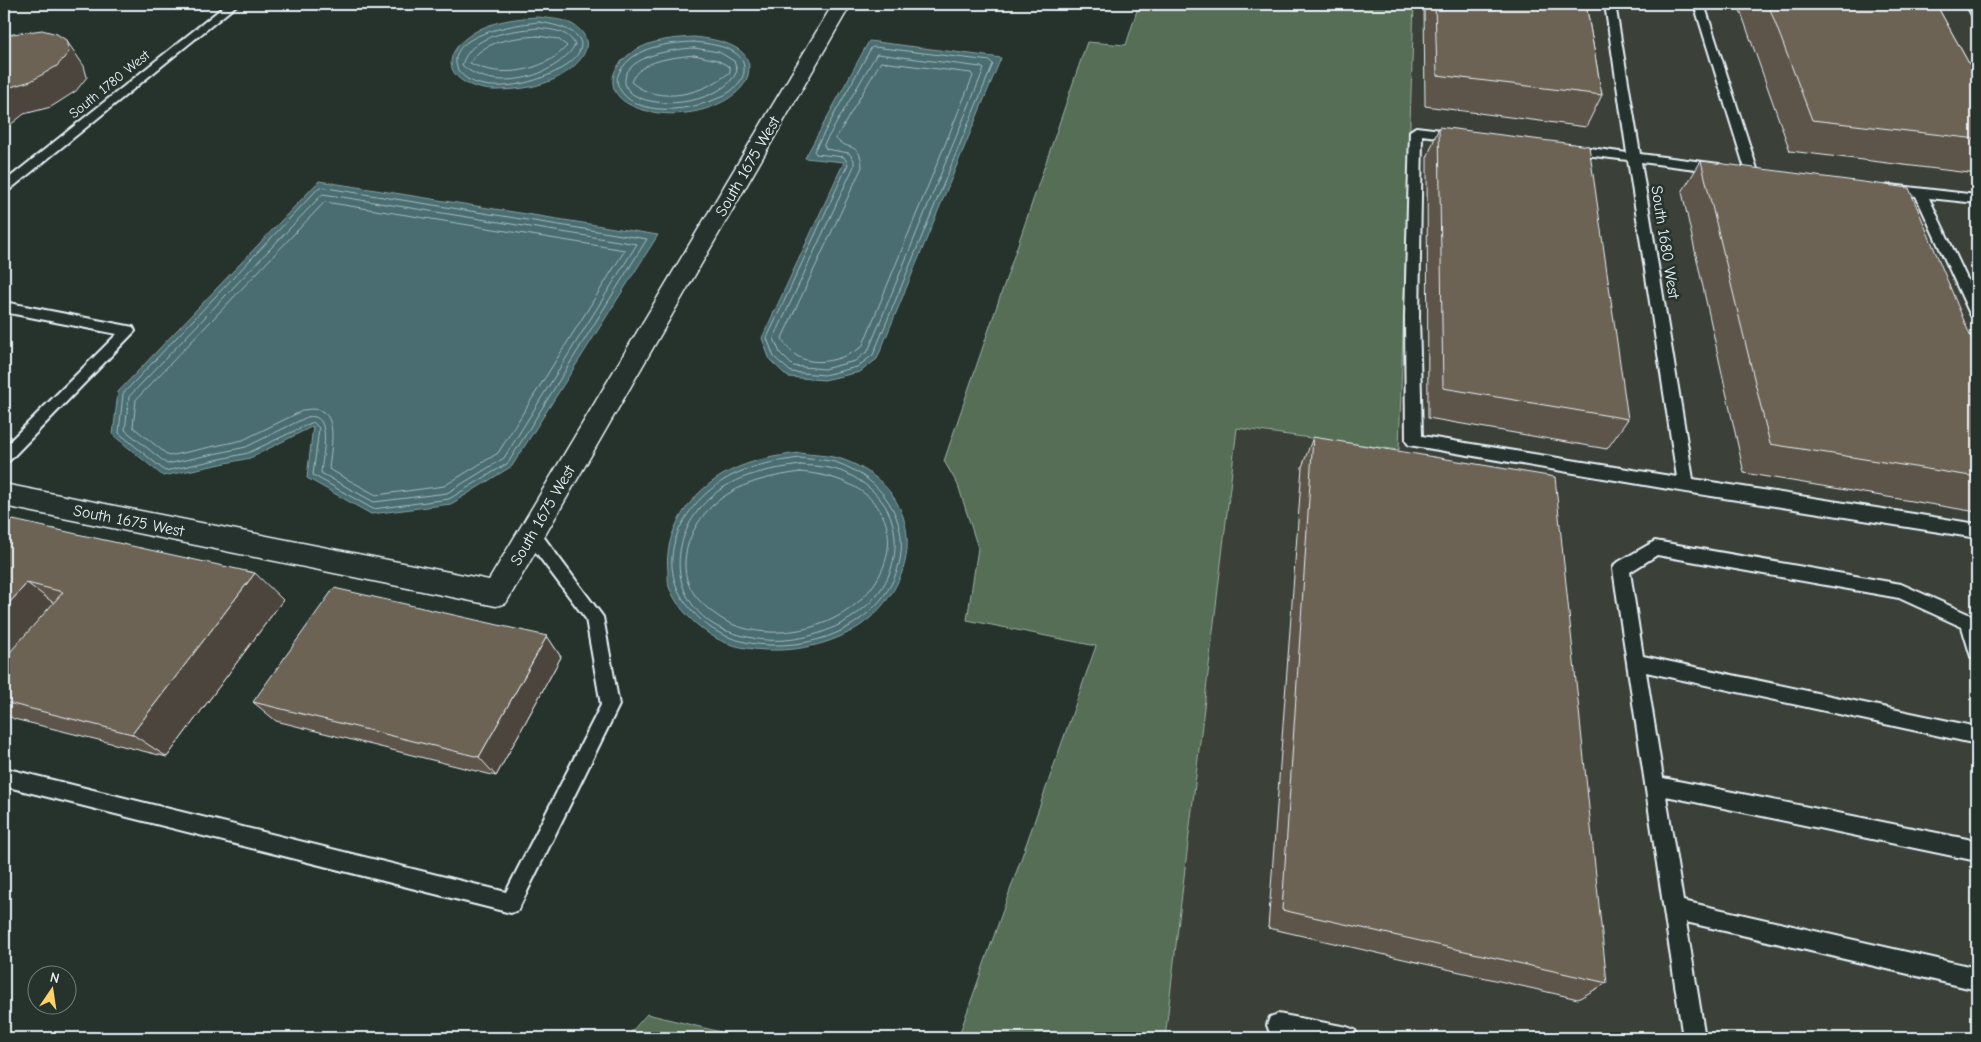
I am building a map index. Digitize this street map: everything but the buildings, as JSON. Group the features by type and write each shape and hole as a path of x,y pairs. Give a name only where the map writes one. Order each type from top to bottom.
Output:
{"street":[{"name":"South 1675 West","path":"4,495 496,594 842,4"}],"lane":[{"name":"South 1780 West","path":"4,188 233,4"},
{"name":"South 1680 West","path":"1610,4 1686,486"},
{"path":"1559,148 1747,171 1700,4"},
{"path":"1971,4 1977,15"},
{"path":"1473,138 1416,131 1412,317 1414,441 1977,531"},
{"path":"1874,187 1977,199"},
{"path":"1921,193 1977,314"},
{"path":"4,307 128,331 4,457"},
{"path":"4,777 511,904 610,705 594,617 531,533"},
{"path":"1694,1038 1621,568 1655,548 1901,591 1969,622 1977,652"},
{"path":"1636,662 1977,734"},
{"path":"1655,785 1977,851"},
{"path":"1674,909 1977,979"},
{"path":"1278,1025 1347,1038"}],"shaded area":[{"path":"1414,4 1977,4 1977,1038 1165,1038 1237,427 1399,449"}],"green space":[{"path":"1139,4 1414,4 1399,450 1237,428 1165,1038 958,1038 1096,646 967,620 978,548 958,485 944,461 1087,42 1126,45"},
{"path":"647,1014 745,1038 626,1038"}],"water":[{"path":"539,17 567,22 575,26 583,34 586,42 585,50 581,58 567,72 537,85 516,89 494,90 468,84 453,71 451,62 453,53 460,43 473,33 504,21"},
{"path":"694,37 722,42 740,50 746,57 749,65 748,75 744,85 736,93 727,100 705,109 670,114 648,111 632,106 620,98 614,89 613,79 616,69 623,60 634,51 649,44"},
{"path":"869,41 1001,58 877,359 860,372 824,380 788,377 770,360 762,338 844,162 805,158"},
{"path":"319,181 658,235 512,466 451,504 371,514 307,478 313,426 250,458 163,476 113,435 118,392"},
{"path":"800,453 838,458 864,470 884,486 898,505 906,527 907,550 901,574 889,597 870,618 860,626 837,638 798,649 765,650 734,646 700,628 672,595 668,580 668,557 675,527 691,501 702,490 728,472 745,464 763,459"}]}
